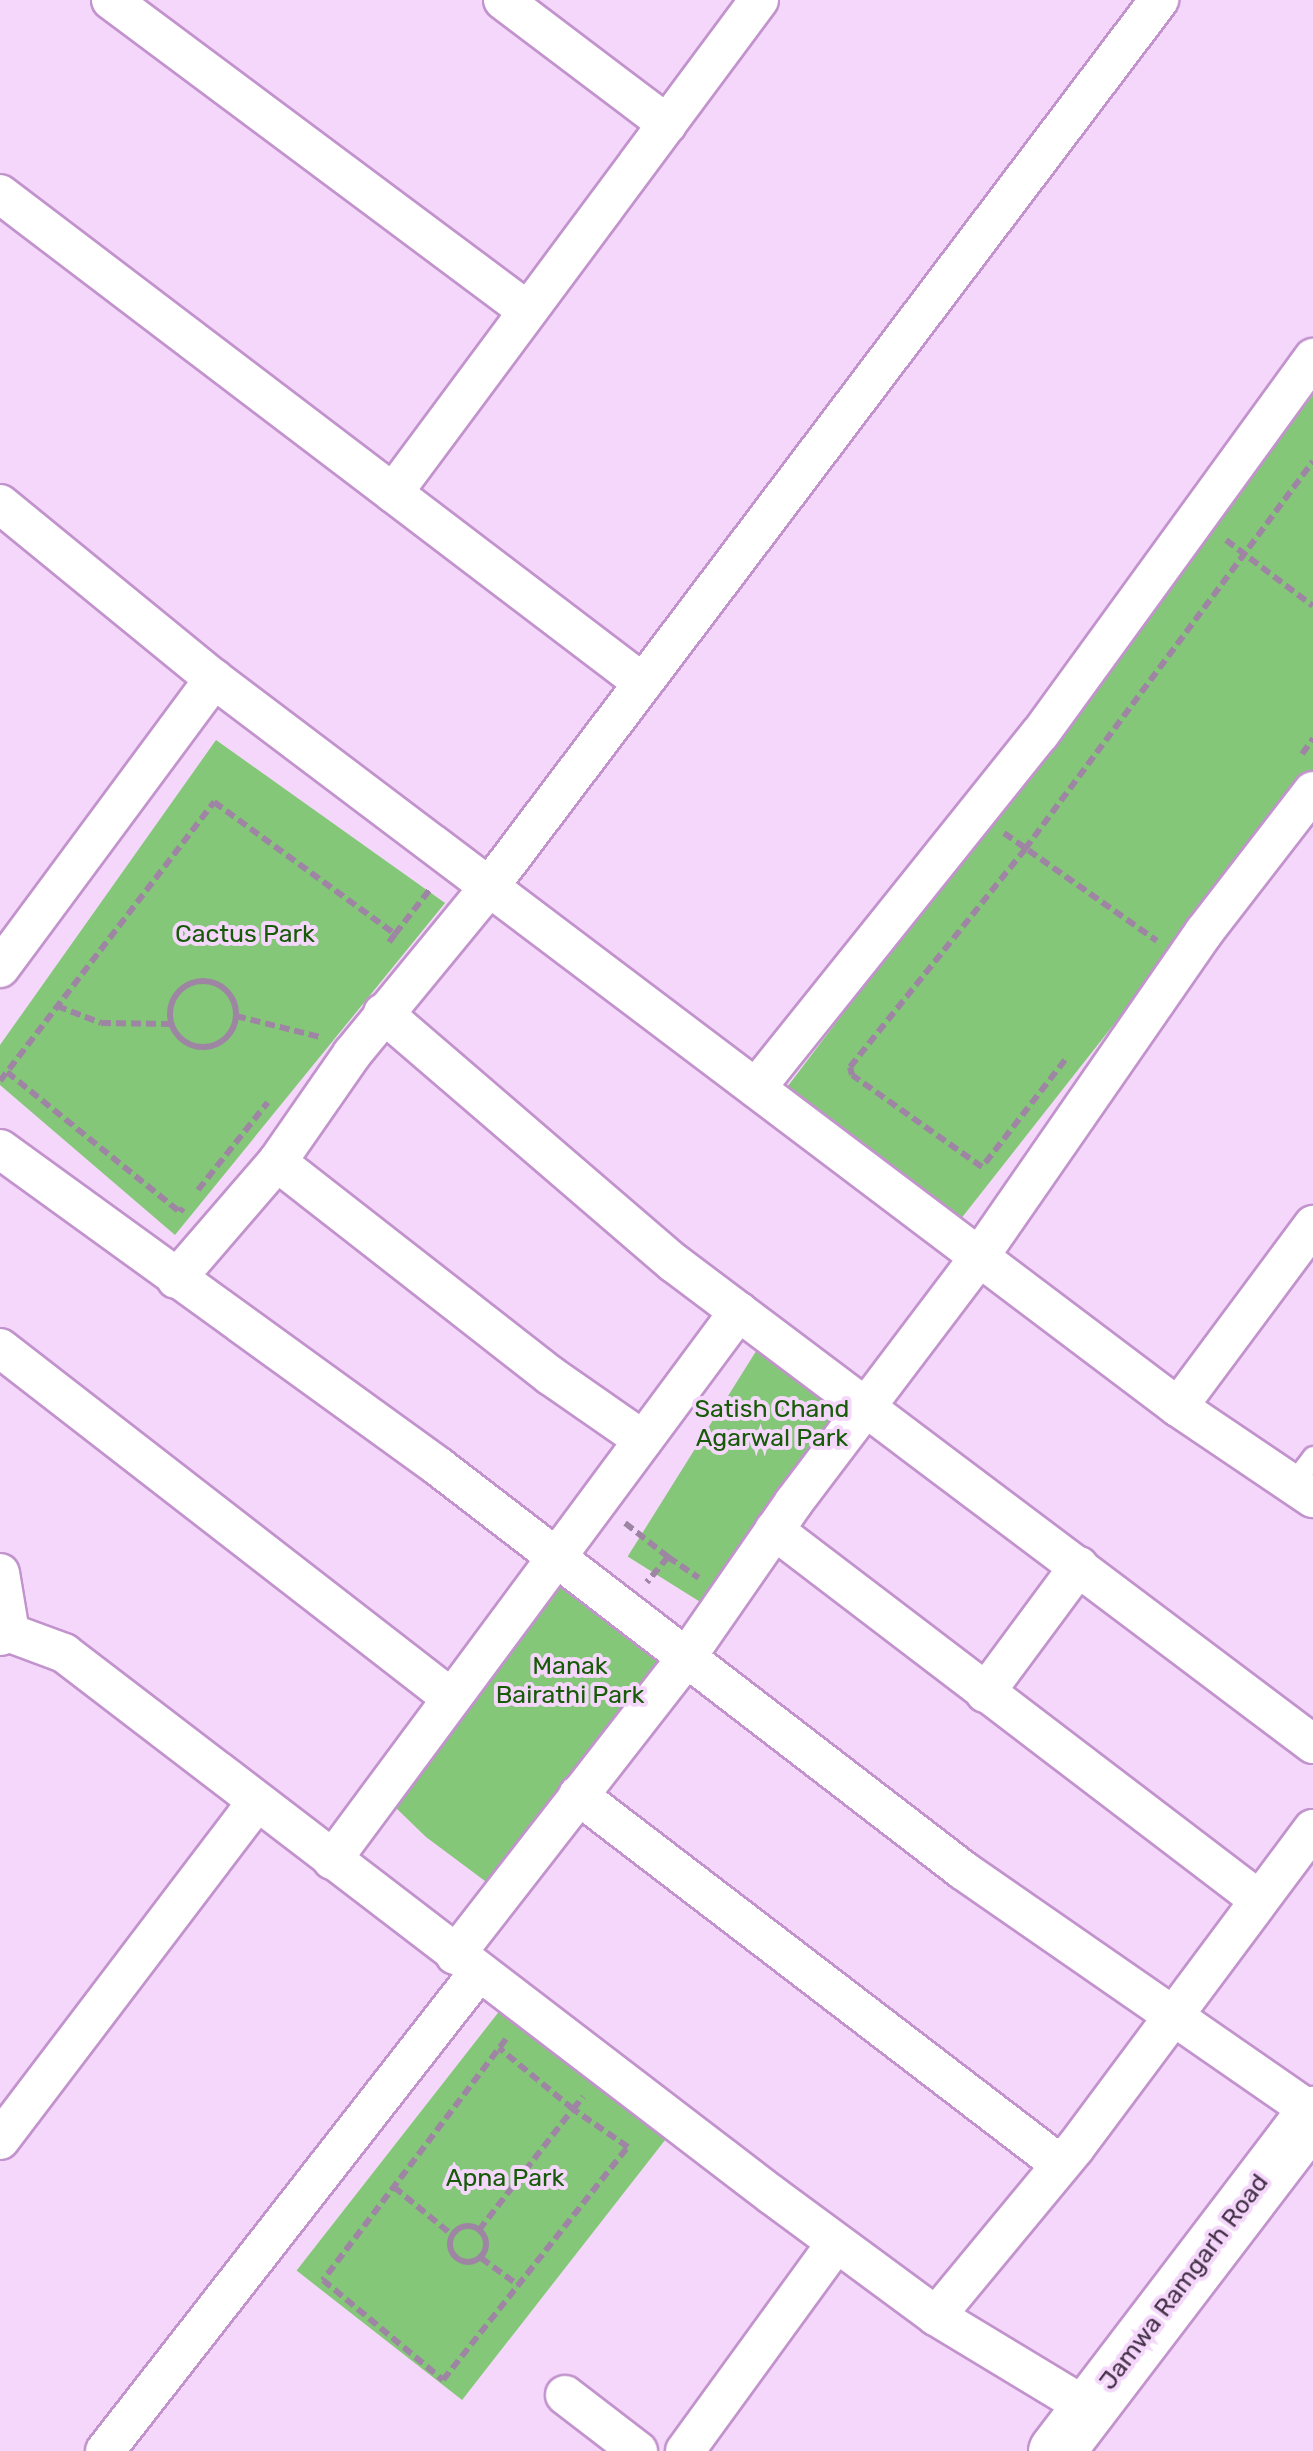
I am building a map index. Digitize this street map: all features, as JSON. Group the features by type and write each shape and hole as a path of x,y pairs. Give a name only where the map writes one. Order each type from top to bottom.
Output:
{"main road":[{"name":"Jamwa Ramgarh Road","path":"1056,2451 1313,2113"}],"street":[{"path":"111,0 528,311"},
{"path":"503,0 667,124"},
{"path":"393,493 759,0"},
{"path":"176,1279 277,1162 383,1013 488,886 1158,0"},
{"path":"0,194 643,682"},
{"path":"756,1088 1040,734 1313,358"},
{"path":"0,504 214,680 1178,1407 1306,1480"},
{"path":"0,968 214,680"},
{"path":"105,2451 466,1964 578,1795 686,1658 774,1530 980,1258 1204,932 1301,780"},
{"path":"383,1013 674,1264 1313,1744"},
{"path":"0,1149 439,1467 964,1871 1313,2113"},
{"path":"277,1162 551,1376 643,1440"},
{"path":"1178,1407 1313,1225"},
{"path":"332,1860 739,1312"},
{"path":"0,1348 450,1698"},
{"path":"774,1530 1259,1900"},
{"path":"984,1693 1080,1566"},
{"path":"0,1573 5,1635 64,1653 836,2243 936,2316 1088,2408"},
{"path":"578,1795 1061,2165"},
{"path":"0,2140 256,1801"},
{"path":"936,2316 1061,2165 1313,1829"},
{"path":"685,2451 836,2243"},
{"path":"565,2395 638,2451"}],"path":[{"path":"1076,1046 982,1167 852,1075 850,1067 1025,849 1313,461"},
{"path":"1221,536 1313,606"},
{"path":"1301,780 1313,739"},
{"path":"0,1082 214,802 396,934"},
{"path":"999,829 1157,941"},
{"path":"385,949 453,859"},
{"path":"1145,956 1169,926"},
{"path":"202,981 223,987 236,1016 228,1036 210,1046 188,1043 172,1024 175,996 191,983 202,981"},
{"path":"57,1006 101,1023 172,1024"},
{"path":"236,1016 320,1037"},
{"path":"309,1052 331,1022"},
{"path":"7,1072 180,1212 274,1095"},
{"path":"635,1507 624,1522 710,1586"},
{"path":"624,1609 668,1557"},
{"path":"499,2048 628,2148 443,2380 323,2280 499,2048 528,2011"},
{"path":"479,2230 605,2069"},
{"path":"394,2186 452,2235"},
{"path":"462,2227 479,2230 486,2247 480,2258 470,2262 459,2260 450,2246 452,2235 462,2227"},
{"path":"480,2258 518,2286"}],"green space":[{"path":"1313,395 1313,771 949,1234 775,1103"},
{"name":"Cactus Park","path":"216,740 445,903 175,1235 0,1085 0,1045"},
{"name":"Satish Chand Agarwal Park","path":"758,1348 854,1408 723,1617 628,1557"},
{"name":"Manak Bairathi Park","path":"564,1575 673,1657 493,1887 426,1837 395,1807"},
{"name":"Apna Park","path":"501,2009 666,2138 462,2400 297,2271"}]}
